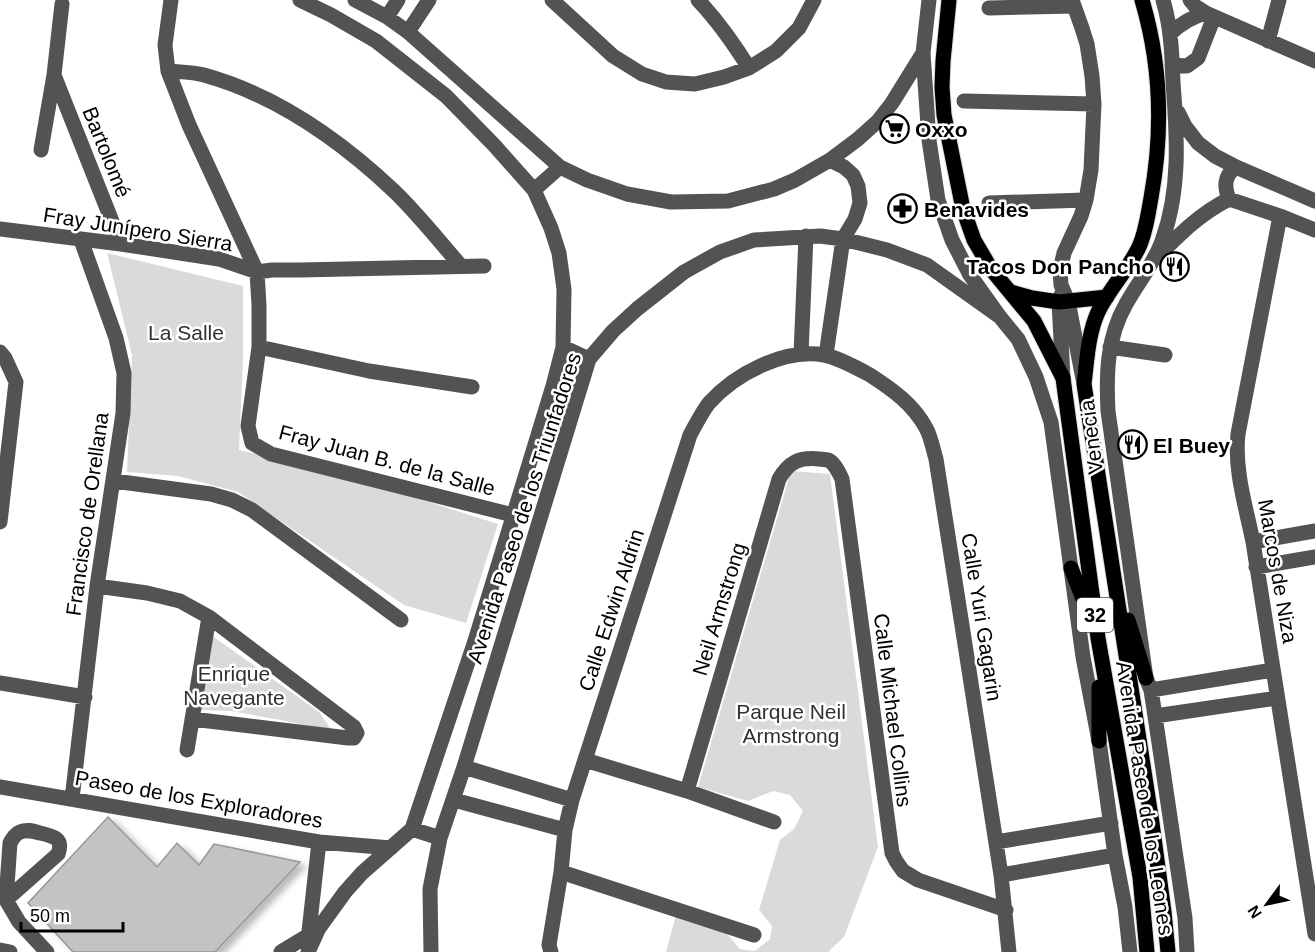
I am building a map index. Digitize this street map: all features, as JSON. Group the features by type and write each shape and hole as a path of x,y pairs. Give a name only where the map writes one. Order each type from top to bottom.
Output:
{"main road":[{"name":"Avenida Paseo de los Leones","path":"949,0 942,87 949,145 963,209 974,240 992,269 1034,321 1063,378 1099,643 1140,878 1147,952"},
{"name":"Avenida Paseo de los Leones","path":"1142,0 1152,44 1158,92 1156,169 1148,214 1139,246 1107,297 1094,325 1084,384 1152,823 1168,952"},
{"path":"1011,292 1032,298 1107,297"},
{"path":"1071,568 1099,643 1099,741"},
{"path":"1113,570 1149,684"}],"street":[{"path":"171,0 165,45 168,71 189,125 257,272 259,347 369,371 472,387"},
{"name":"Avenida Paseo de los Triunfadores","path":"300,0 332,15 376,41 446,96 494,144 534,190 559,253 564,289 563,347 553,386 412,829 362,873 345,892 318,928 308,952"},
{"path":"355,0 387,17 408,32 560,167 587,180 627,194 671,202 736,199 774,189 830,160 878,120 892,103 923,53"},
{"path":"387,17 398,0"},
{"path":"408,32 429,0"},
{"path":"552,0 612,56 642,74 666,82 695,84 749,68 776,51 799,28 814,0"},
{"path":"699,0 716,20 749,68"},
{"path":"929,0 923,53 929,140 938,200 951,240 970,275 1018,339 1036,377 1051,422 1083,657 1099,741 1130,952"},
{"name":"Venecia","path":"1162,0 1170,34 1178,144 1174,189 1162,242 1153,261 1125,304 1117,322 1110,347 1106,378 1108,411 1185,918 1187,952"},
{"path":"1190,0 1210,15 1315,61"},
{"path":"1268,41 1279,0"},
{"path":"989,8 1073,3 1087,44 1094,104 1091,170 1086,200 1062,261 1060,279 1084,384"},
{"name":"Bartolomé","path":"41,150 54,75 62,4"},
{"path":"1170,34 1188,19 1210,15"},
{"path":"1172,65 1187,66 1198,58 1210,15"},
{"path":"168,71 202,74 250,91 311,124 395,192 461,266"},
{"name":"Bartolomé","path":"54,75 121,244"},
{"path":"964,101 1094,104"},
{"path":"1175,107 1185,126 1198,143 1215,156 1315,201"},
{"path":"813,354 843,239 855,219 860,203 858,186 853,175 830,160"},
{"path":"534,190 560,167"},
{"path":"1230,199 1226,190 1226,180 1230,171 1236,167"},
{"path":"1153,261 1191,224 1212,208 1230,199 1315,230"},
{"path":"989,203 1086,200"},
{"name":"Marcos de Niza","path":"1280,216 1236,448 1315,934"},
{"name":"Fray Junípero Sierra","path":"0,229 219,259 257,272 484,266"},
{"path":"807,236 813,354"},
{"name":"Avenida Paseo de los Triunfadores","path":"431,952 430,889 440,838 454,800 589,359 614,331 637,309 684,272 720,252 754,240 807,236 843,239 887,250 927,265 1000,317"},
{"name":"Francisco de Orellana","path":"72,799 97,586 123,413 124,372 116,338 81,240"},
{"path":"1063,297 1063,378"},
{"name":"Fray Juan B. de la Salle","path":"259,347 248,426 252,443 271,454 513,515"},
{"path":"563,347 589,359"},
{"path":"1110,347 1166,355"},
{"path":"0,352 16,382 0,522"},
{"name":"Calle Edwin Aldrin","path":"551,952 549,945 572,800 690,435 709,404 730,384 752,369 777,360 813,354"},
{"name":"Calle Yuri Gagarin","path":"813,354 863,371 893,390 911,407 927,429 936,459 1001,875 1009,952"},
{"name":"Neil Armstrong","path":"687,791 779,479 793,462 814,458"},
{"name":"Calle Michael Collins","path":"814,458 828,460 836,467 842,479 892,853 903,871 918,880 1006,910"},
{"path":"114,481 211,494 232,500 252,510 401,620"},
{"path":"1253,542 1315,531"},
{"path":"1256,567 1315,557"},
{"path":"97,586 147,593 180,601 209,617 354,728 357,733 354,738 348,738 192,719"},
{"path":"187,750 209,617"},
{"path":"1149,684 1273,670"},
{"path":"0,683 84,697"},
{"path":"1155,716 1277,698"},
{"path":"585,760 687,791 774,822"},
{"path":"464,767 572,800"},
{"name":"Paseo de los Exploradores","path":"0,787 319,842 391,848"},
{"path":"454,800 566,830"},
{"path":"996,842 1111,823"},
{"path":"412,829 440,838"},
{"path":"6,900 58,854 61,847 59,841 53,836 30,830 22,831 10,843 6,900 19,922 47,952"},
{"path":"308,952 319,842"},
{"path":"1001,875 1115,855"},
{"path":"561,872 754,934"},
{"path":"281,952 309,935"},
{"path":"0,950 9,952"}],"green space":[{"name":"La Salle","path":"107,253 243,286 239,450 337,475 498,524 466,623 404,605 238,492 178,476 127,472 132,355"},
{"name":"Parque Neil Armstrong","path":"791,471 830,474 878,847 844,937 829,952 666,952 676,915 727,934 740,949 755,951 770,939 772,926 759,910 780,840 794,829 803,811 790,795 773,791 748,801 698,787"},
{"name":"Enrique Navegante","path":"211,635 319,712 333,732 231,711 200,710"}],"building":[{"path":"108,817 157,867 177,843 199,865 214,844 300,862 215,952 73,952 28,903"}],"place":[{"name":"Oxxo","path":"894,129"},
{"name":"Benavides","path":"903,209"},
{"name":"Tacos Don Pancho","path":"1175,266"},
{"name":"El Buey","path":"1132,445"}]}
